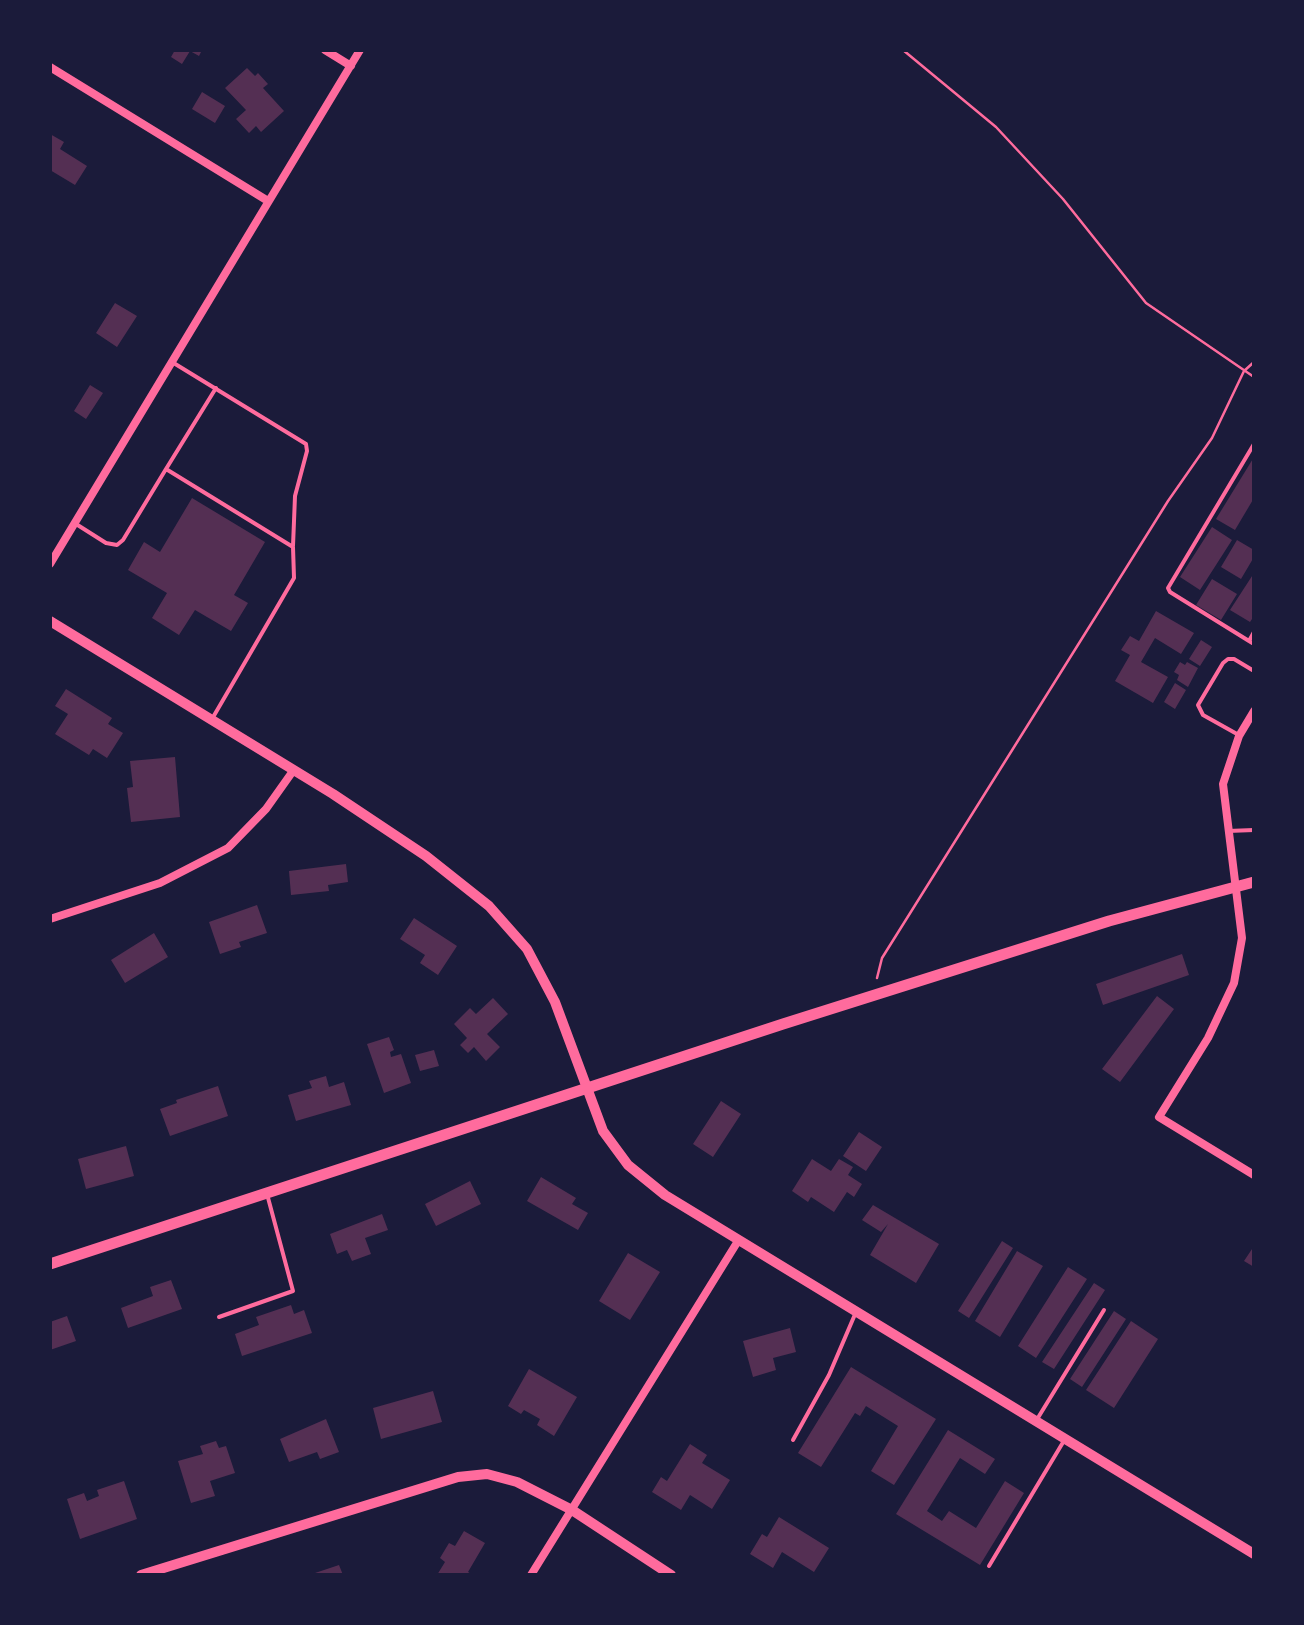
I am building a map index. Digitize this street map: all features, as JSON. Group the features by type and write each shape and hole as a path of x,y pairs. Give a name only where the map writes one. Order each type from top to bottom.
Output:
{"main road":[{"path":"50,1264 1109,921 1254,882"}],"street":[{"path":"326,50 351,66"},
{"path":"50,564 360,50"},
{"path":"50,67 268,201"},
{"path":"50,621 426,856 489,906 527,949 555,1002 603,1131 628,1165 665,1195 1254,1554"},
{"path":"1254,711 1240,736 1223,784 1242,938 1234,983 1208,1038 1159,1117 1254,1174"},
{"path":"50,919 160,883 228,848 266,809 293,770"},
{"path":"531,1575 738,1240"},
{"path":"141,1575 458,1477 487,1474 517,1482 572,1510 672,1575"}],"lane":[{"path":"172,362 306,444 307,452 296,496 294,578 212,719"},
{"path":"75,523 106,543 117,545 123,540 216,388"},
{"path":"1254,444 1168,588 1251,642 1254,632"},
{"path":"166,469 293,547"},
{"path":"1240,736 1203,716 1198,705 1223,663 1234,660 1254,671"},
{"path":"1228,831 1254,830"},
{"path":"219,1317 294,1291 267,1194"},
{"path":"1036,1420 1104,1310"},
{"path":"793,1440 830,1375 856,1312"},
{"path":"989,1566 1065,1439"}],"path":[{"path":"902,50 996,127 1063,199 1146,303 1254,377"},
{"path":"879,994 877,970 882,958 1168,501 1212,438 1244,372 1254,362"}],"building":[{"path":"175,50 202,50 199,56 190,51 182,64 171,57"},
{"path":"247,68 268,84 263,88 284,111 261,132 256,126 249,133 236,119 246,110 225,88"},
{"path":"202,92 225,106 215,123 192,109"},
{"path":"50,134 64,142 60,149 87,166 75,185 50,170"},
{"path":"115,303 137,316 117,347 96,333"},
{"path":"90,385 103,393 86,419 74,411"},
{"path":"1254,457 1254,498 1235,530 1216,519"},
{"path":"192,498 265,542 234,595 248,603 231,631 195,610 179,635 152,618 167,593 128,570 144,542 160,552"},
{"path":"1212,527 1232,540 1200,590 1180,577"},
{"path":"1237,540 1254,550 1241,579 1221,567"},
{"path":"1254,573 1254,616 1250,622 1230,610"},
{"path":"1212,579 1237,594 1221,620 1196,605"},
{"path":"1156,611 1194,633 1181,654 1155,638 1141,662 1168,677 1153,703 1115,681 1130,655 1121,650 1130,636 1139,641"},
{"path":"1201,640 1212,647 1200,666 1189,659"},
{"path":"1180,662 1198,668 1188,687 1177,680 1179,675 1174,672"},
{"path":"1175,683 1186,690 1175,709 1164,702"},
{"path":"66,689 112,718 108,724 123,733 107,758 93,749 89,755 55,734 68,714 55,706"},
{"path":"175,757 180,817 131,822 127,788 133,787 130,761"},
{"path":"346,864 348,882 328,885 329,891 291,895 289,871"},
{"path":"257,905 267,933 239,942 241,947 220,954 209,922"},
{"path":"414,918 457,946 438,975 420,963 425,955 400,939"},
{"path":"154,933 168,957 125,983 111,960"},
{"path":"1182,954 1189,975 1103,1005 1096,984"},
{"path":"1157,996 1174,1009 1120,1082 1102,1069"},
{"path":"493,998 508,1014 487,1034 500,1047 486,1061 474,1047 468,1053 460,1045 467,1038 454,1024 470,1008 476,1014"},
{"path":"389,1037 394,1050 391,1057 401,1054 411,1083 384,1093 367,1044"},
{"path":"434,1050 439,1066 420,1071 415,1055"},
{"path":"326,1076 329,1087 344,1082 351,1105 296,1121 288,1095 312,1088 309,1081"},
{"path":"218,1086 228,1116 170,1136 160,1109"},
{"path":"721,1101 741,1114 713,1157 693,1144"},
{"path":"859,1132 882,1147 866,1171 843,1156"},
{"path":"126,1146 134,1176 86,1189 78,1159"},
{"path":"812,1159 831,1171 839,1159 853,1167 848,1175 862,1184 854,1197 847,1192 834,1212 811,1197 808,1202 792,1191"},
{"path":"541,1177 576,1198 572,1204 588,1213 578,1230 527,1201"},
{"path":"470,1181 481,1204 436,1226 425,1204"},
{"path":"873,1205 939,1244 916,1283 870,1255 888,1224 881,1232 862,1220"},
{"path":"382,1214 388,1230 365,1238 371,1254 352,1261 347,1250 337,1254 330,1234"},
{"path":"1002,1241 1013,1248 969,1318 958,1311"},
{"path":"1254,1246 1254,1267 1244,1261"},
{"path":"1017,1251 1043,1266 1000,1337 975,1321"},
{"path":"628,1253 660,1272 630,1320 599,1301"},
{"path":"1068,1267 1087,1279 1036,1358 1018,1346"},
{"path":"171,1280 182,1309 128,1328 121,1308 153,1296 150,1287"},
{"path":"1094,1283 1105,1290 1054,1369 1042,1362"},
{"path":"291,1305 294,1314 304,1310 312,1333 242,1356 235,1334 259,1325 256,1317"},
{"path":"1114,1311 1126,1319 1082,1387 1070,1379"},
{"path":"67,1316 76,1341 50,1350 50,1322"},
{"path":"1131,1321 1158,1339 1114,1408 1086,1390"},
{"path":"790,1328 796,1352 773,1358 776,1370 753,1377 743,1341"},
{"path":"851,1367 936,1419 894,1485 871,1471 898,1426 866,1406 860,1416 855,1413 821,1467 798,1453"},
{"path":"529,1369 577,1397 554,1436 537,1425 540,1419 508,1406"},
{"path":"433,1391 442,1422 381,1439 373,1408"},
{"path":"326,1419 339,1452 320,1459 317,1452 289,1462 280,1439"},
{"path":"948,1430 995,1459 985,1474 960,1458 927,1511 942,1521 949,1511 976,1528 1005,1481 1024,1493 980,1565 896,1514"},
{"path":"216,1441 219,1448 226,1446 235,1473 210,1481 215,1496 191,1503 178,1461 203,1454 200,1446"},
{"path":"690,1444 707,1455 702,1463 730,1480 712,1509 690,1495 681,1510 652,1492 661,1477 667,1481"},
{"path":"124,1481 137,1519 80,1539 67,1499 84,1493 87,1501 99,1496 97,1490"},
{"path":"779,1517 829,1548 814,1572 782,1552 773,1568 750,1554"},
{"path":"464,1531 485,1543 468,1572 473,1575 437,1575 445,1562 440,1558 449,1543 455,1546"},
{"path":"339,1565 343,1575 312,1575 312,1574"}]}
